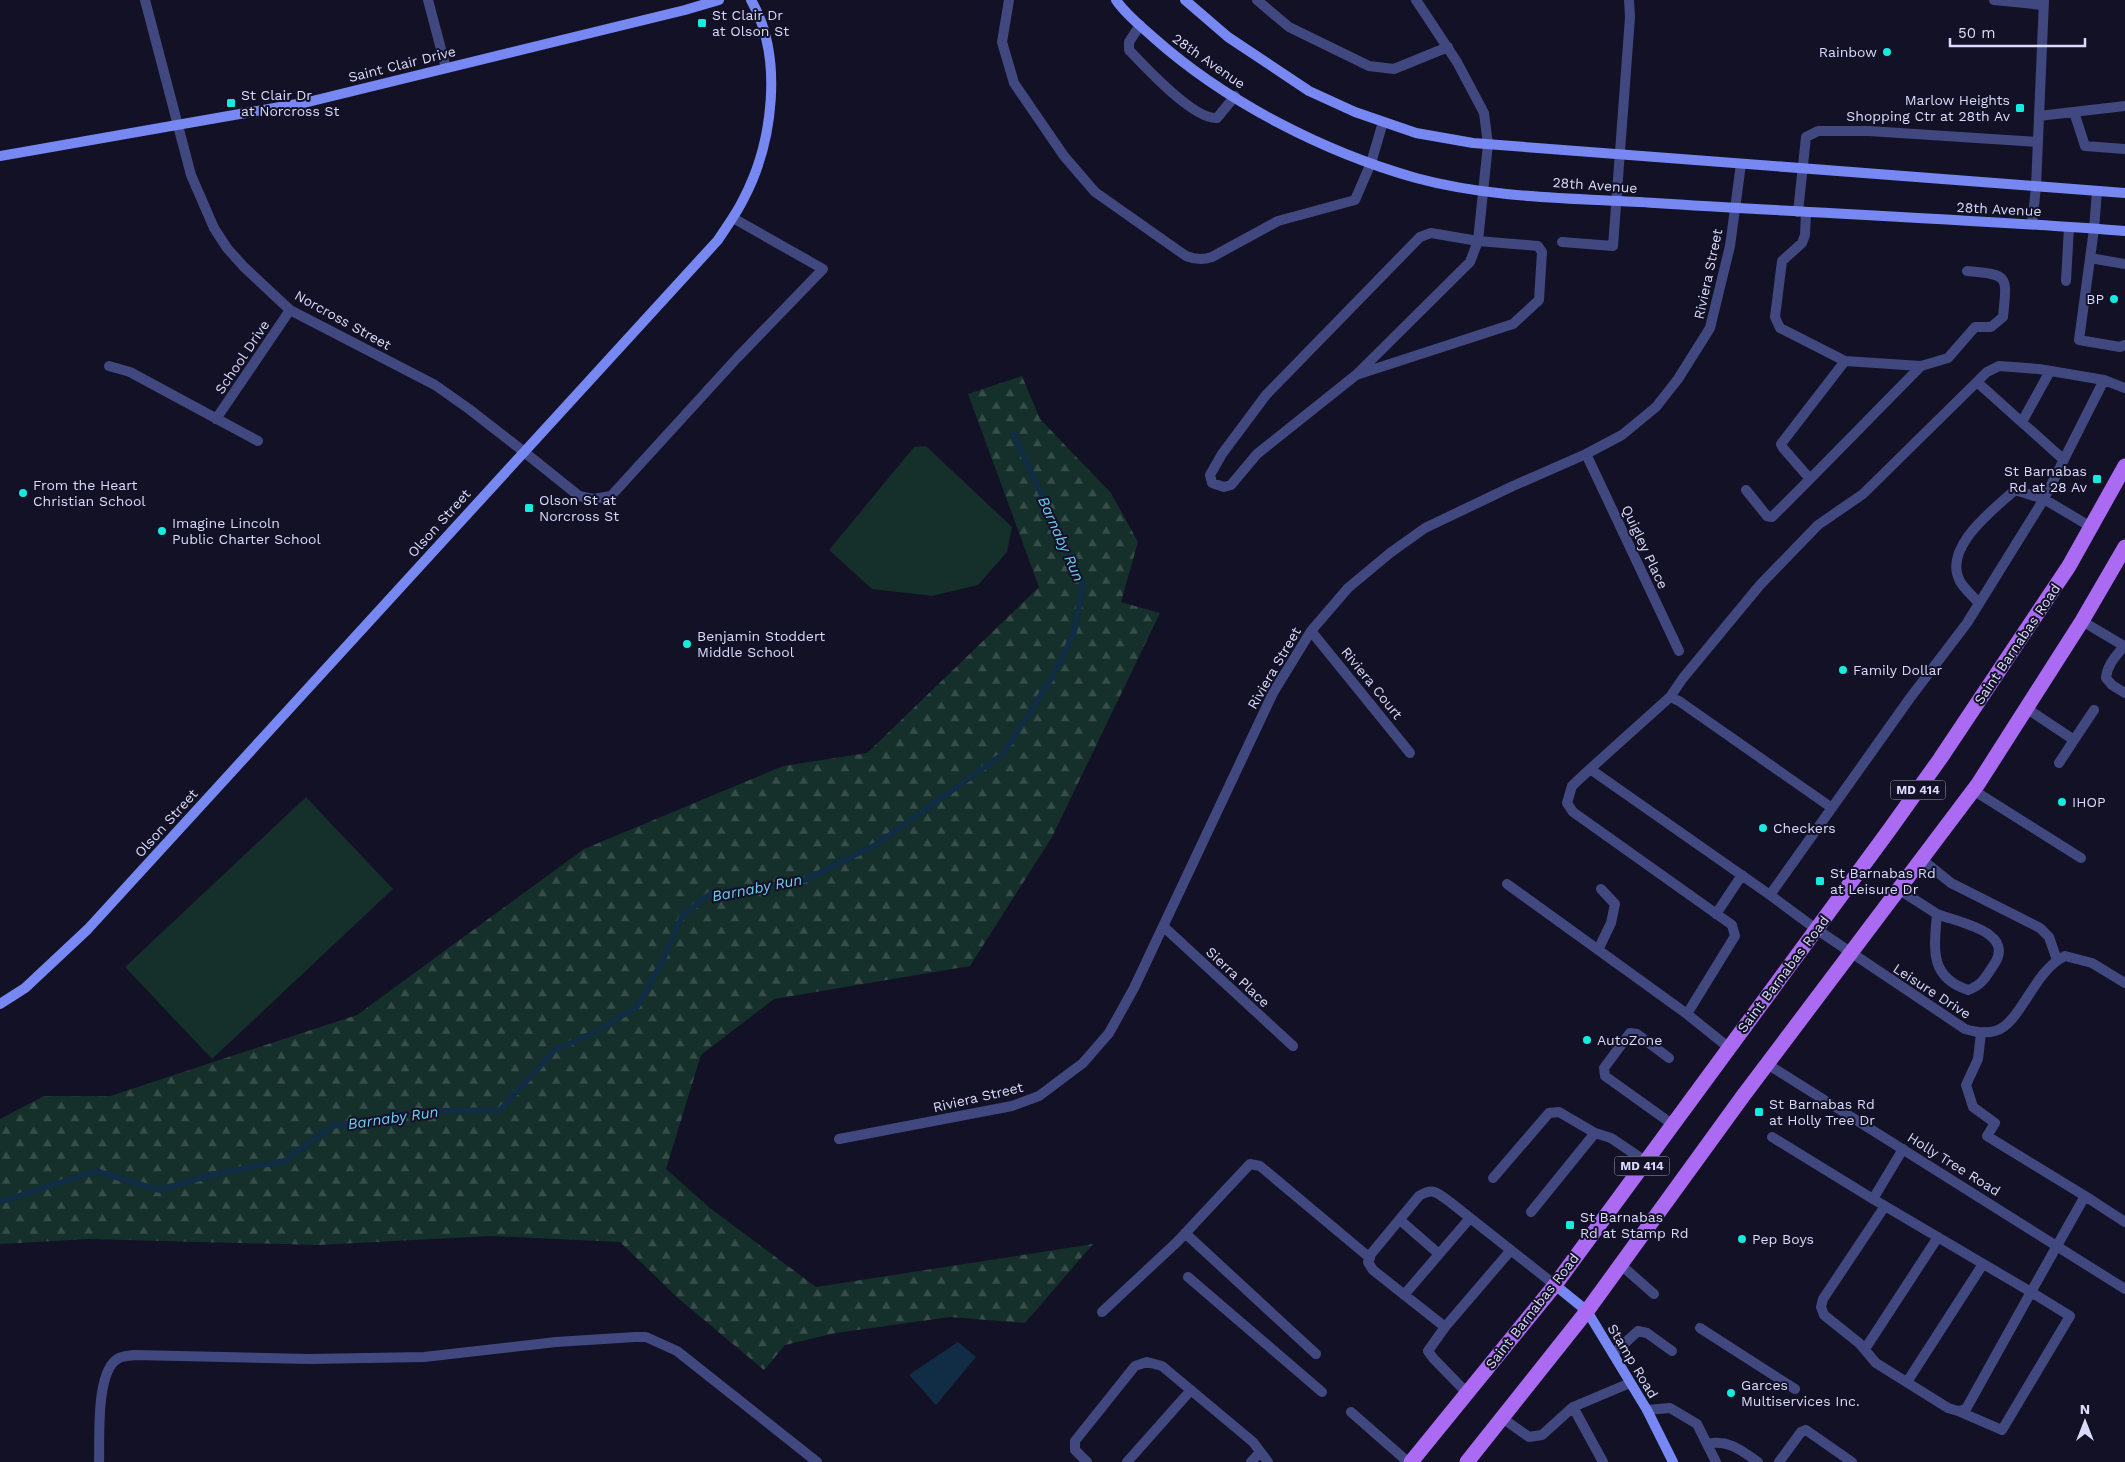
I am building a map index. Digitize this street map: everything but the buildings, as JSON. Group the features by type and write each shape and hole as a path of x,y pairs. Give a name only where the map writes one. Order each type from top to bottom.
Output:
{"main road":[{"name":"Saint Barnabas Road","path":"1410,1462 1555,1285 1940,759 2069,566 2125,466"},
{"name":"MD 414","path":"1469,1461 1587,1311 1767,1064 1973,790 2123,556"}],"street":[{"name":"Norcross Street","path":"145,0 176,125 191,175 214,228 226,248 290,310 434,385 469,409 579,496 593,499 611,496 737,358 823,269 733,218"},
{"path":"428,0 446,68"},
{"name":"Saint Clair Drive","path":"0,156 308,102 685,10 719,0"},
{"name":"Olson Street","path":"0,1004 25,988 88,929 523,451 718,240 745,197 756,170 771,105 772,66 764,30 751,0"},
{"path":"1009,0 1002,42 1014,84 1064,156 1095,192 1186,256 1204,260 1278,221 1355,200 1371,163 1383,122"},
{"name":"28th Avenue","path":"1116,0 1140,25 1200,74 1270,118 1371,163 1418,178 1484,191 2125,231"},
{"name":"28th Avenue","path":"1185,0 1228,37 1309,91 1355,112 1416,133 1488,144 2125,193"},
{"path":"1257,0 1288,27 1369,66 1394,69 1448,47"},
{"path":"1356,375 1513,324 1539,300 1542,252 1538,246 1478,241 1431,233 1420,237 1266,395 1222,454 1210,475 1212,483 1224,486 1232,485 1257,454 1356,375 1470,262 1478,241 1484,191 1488,144 1484,113 1448,47 1416,0"},
{"path":"1562,242 1613,246 1630,17 1629,0"},
{"path":"1994,0 2044,2 2036,187 2032,224"},
{"path":"1140,25 1129,42 1129,50 1163,85 1183,102 1210,119 1217,118 1235,96"},
{"path":"2038,116 2125,106"},
{"path":"2074,112 2085,146 2125,149"},
{"path":"1967,271 1997,274 2004,280 2006,289 2003,317 1991,327 1975,328 1948,358 1921,366 1845,361 1780,328 1775,317 1782,262 1802,243 1805,235 1802,212 1802,169 1806,137 1818,131 1869,131 2038,142"},
{"name":"Riviera Street","path":"838,1139 1012,1106 1039,1096 1083,1063 1109,1033 1134,988 1273,693 1311,631 1348,588 1390,552 1425,528 1586,454 1622,435 1656,407 1678,379 1710,328 1730,246 1741,164"},
{"path":"2097,191 2094,229 2079,340 2120,347 2125,345"},
{"path":"2066,281 2069,227"},
{"path":"2090,258 2125,264"},
{"name":"School Drive","path":"216,419 290,310"},
{"path":"1810,479 1783,448 1782,444 1845,361"},
{"path":"109,366 130,372 258,441"},
{"path":"1746,490 1767,516 1772,516 1921,366"},
{"path":"1687,1014 1736,936 1732,925 1573,812 1567,802 1572,786 1670,697 1683,678 1760,585 1818,525 1863,494 1987,372 1999,366 2050,371 2104,380 2125,388"},
{"path":"2022,422 2050,371"},
{"path":"1770,895 1979,603 2044,499 2104,380"},
{"path":"1977,382 2064,460"},
{"name":"Quigley Place","path":"1586,454 1679,651"},
{"path":"1979,603 1960,582 1957,567 1958,553 1971,532 2015,490 2044,499 2091,527"},
{"path":"2082,621 2125,646 2106,670 2106,678 2112,685 2125,693"},
{"name":"Riviera Court","path":"1311,631 1410,753"},
{"path":"1670,697 1679,700 1832,808"},
{"path":"2026,708 2074,740"},
{"path":"2059,763 2094,710"},
{"name":"Leisure Drive","path":"1590,769 1742,875 1816,930 1965,1029 1981,1033 1995,1031 2007,1026 2047,967 2057,960"},
{"path":"1973,790 2082,858"},
{"path":"1920,858 1952,883 2040,928 2049,937 2057,960 2065,956 2092,963 2125,983"},
{"path":"1716,914 1742,875"},
{"path":"1507,884 1687,1014 1728,1047"},
{"path":"1598,950 1611,923 1615,904 1600,889"},
{"path":"1898,889 1937,914 1988,933 1997,942 2000,950 1999,958 1979,986 1968,990 1957,986 1945,977 1935,958 1937,914"},
{"name":"Sierra Place","path":"1164,927 1293,1046"},
{"path":"1669,1058 1637,1034 1630,1033 1604,1068 1605,1076 1672,1124"},
{"path":"1981,1033 1978,1059 1966,1085 1973,1106 1995,1123 1987,1136 2125,1222"},
{"name":"Holly Tree Road","path":"1767,1064 2125,1289"},
{"path":"1493,1178 1549,1113 1559,1112 1595,1133 1611,1138 1645,1162"},
{"path":"1530,1212 1595,1133"},
{"path":"1772,1137 2070,1316 2002,1430 1948,1408 1876,1362 1865,1349 1824,1315 1821,1307 1823,1299 1885,1206"},
{"path":"1873,1199 1903,1148"},
{"path":"1102,1312 1186,1233 1250,1164 1260,1166 1370,1258"},
{"path":"1445,1327 1373,1270 1368,1262 1419,1196 1428,1191 1434,1191 1555,1285"},
{"path":"1958,1411 1966,1409 2085,1196"},
{"path":"1404,1295 1470,1218"},
{"path":"1400,1220 1438,1254"},
{"path":"1186,1233 1316,1354"},
{"path":"1865,1349 1938,1237"},
{"path":"1467,1394 1433,1358 1428,1350 1445,1327 1511,1250"},
{"path":"1907,1382 1983,1264"},
{"path":"1621,1265 1654,1294"},
{"path":"1188,1277 1322,1392"},
{"name":"Stamp Road","path":"1555,1285 1587,1311 1647,1410 1673,1462"},
{"path":"1700,1328 1795,1389"},
{"path":"1613,1354 1638,1331 1647,1333 1672,1351"},
{"path":"99,1462 102,1386 110,1366 118,1358 134,1355 309,1359 424,1357 556,1342 634,1337 646,1337 677,1350 817,1462"},
{"path":"1087,1462 1075,1450 1075,1441 1135,1366 1147,1362 1162,1366 1253,1442 1268,1462"},
{"path":"1502,1418 1529,1437 1536,1436 1542,1434 1573,1407 1630,1383"},
{"path":"1127,1462 1191,1390"},
{"path":"1573,1407 1603,1462"},
{"path":"1647,1410 1670,1408 1697,1424 1716,1462"},
{"path":"1352,1412 1410,1462"},
{"path":"1779,1462 1800,1432 1806,1430 1852,1462"},
{"path":"1708,1444 1718,1441 1732,1444 1758,1462"},
{"path":"1251,1462 1260,1452"}],"green space":[{"path":"1022,376 1040,419 1111,493 1138,542 1121,602 1160,613 1052,837 970,966 774,999 701,1055 666,1169 710,1208 816,1287 1093,1244 1025,1323 950,1317 836,1333 785,1345 764,1370 680,1300 620,1242 491,1236 318,1245 88,1239 0,1244 0,1119 44,1096 110,1096 357,1015 584,849 783,766 867,753 1039,587 968,394"},
{"path":"926,446 1012,527 1007,552 978,585 932,596 872,589 829,550 914,447"},
{"path":"306,797 393,889 212,1059 125,967"}],"water":[{"path":"958,1342 976,1357 936,1405 909,1375"}],"waterway":[{"name":"Barnaby Run","path":"0,1202 96,1171 159,1190 215,1174 284,1161 333,1126 418,1111 500,1110 555,1050 595,1032 637,1007 663,960 682,916 710,894 805,880 877,844 1003,754 1051,679 1074,633 1083,585 1013,433"}],"place":[{"name":"St Clair Dr at Olson St","path":"702,23"},
{"name":"Rainbow","path":"1887,52"},
{"name":"St Clair Dr at Norcross St","path":"231,103"},
{"name":"Marlow Heights Shopping Ctr at 28th Av","path":"2020,108"},
{"name":"BP","path":"2114,299"},
{"name":"St Barnabas Rd at 28 Av","path":"2097,479"},
{"name":"From the Heart Christian School","path":"23,493"},
{"name":"Olson St at Norcross St","path":"529,508"},
{"name":"Imagine Lincoln Public Charter School","path":"162,531"},
{"name":"Benjamin Stoddert Middle School","path":"687,644"},
{"name":"Family Dollar","path":"1843,670"},
{"name":"IHOP","path":"2062,802"},
{"name":"Checkers","path":"1763,828"},
{"name":"St Barnabas Rd at Leisure Dr","path":"1820,881"},
{"name":"AutoZone","path":"1587,1040"},
{"name":"St Barnabas Rd at Holly Tree Dr","path":"1759,1112"},
{"name":"St Barnabas Rd at Stamp Rd","path":"1570,1225"},
{"name":"Pep Boys","path":"1742,1239"},
{"name":"Garces Multiservices Inc.","path":"1731,1393"}]}
